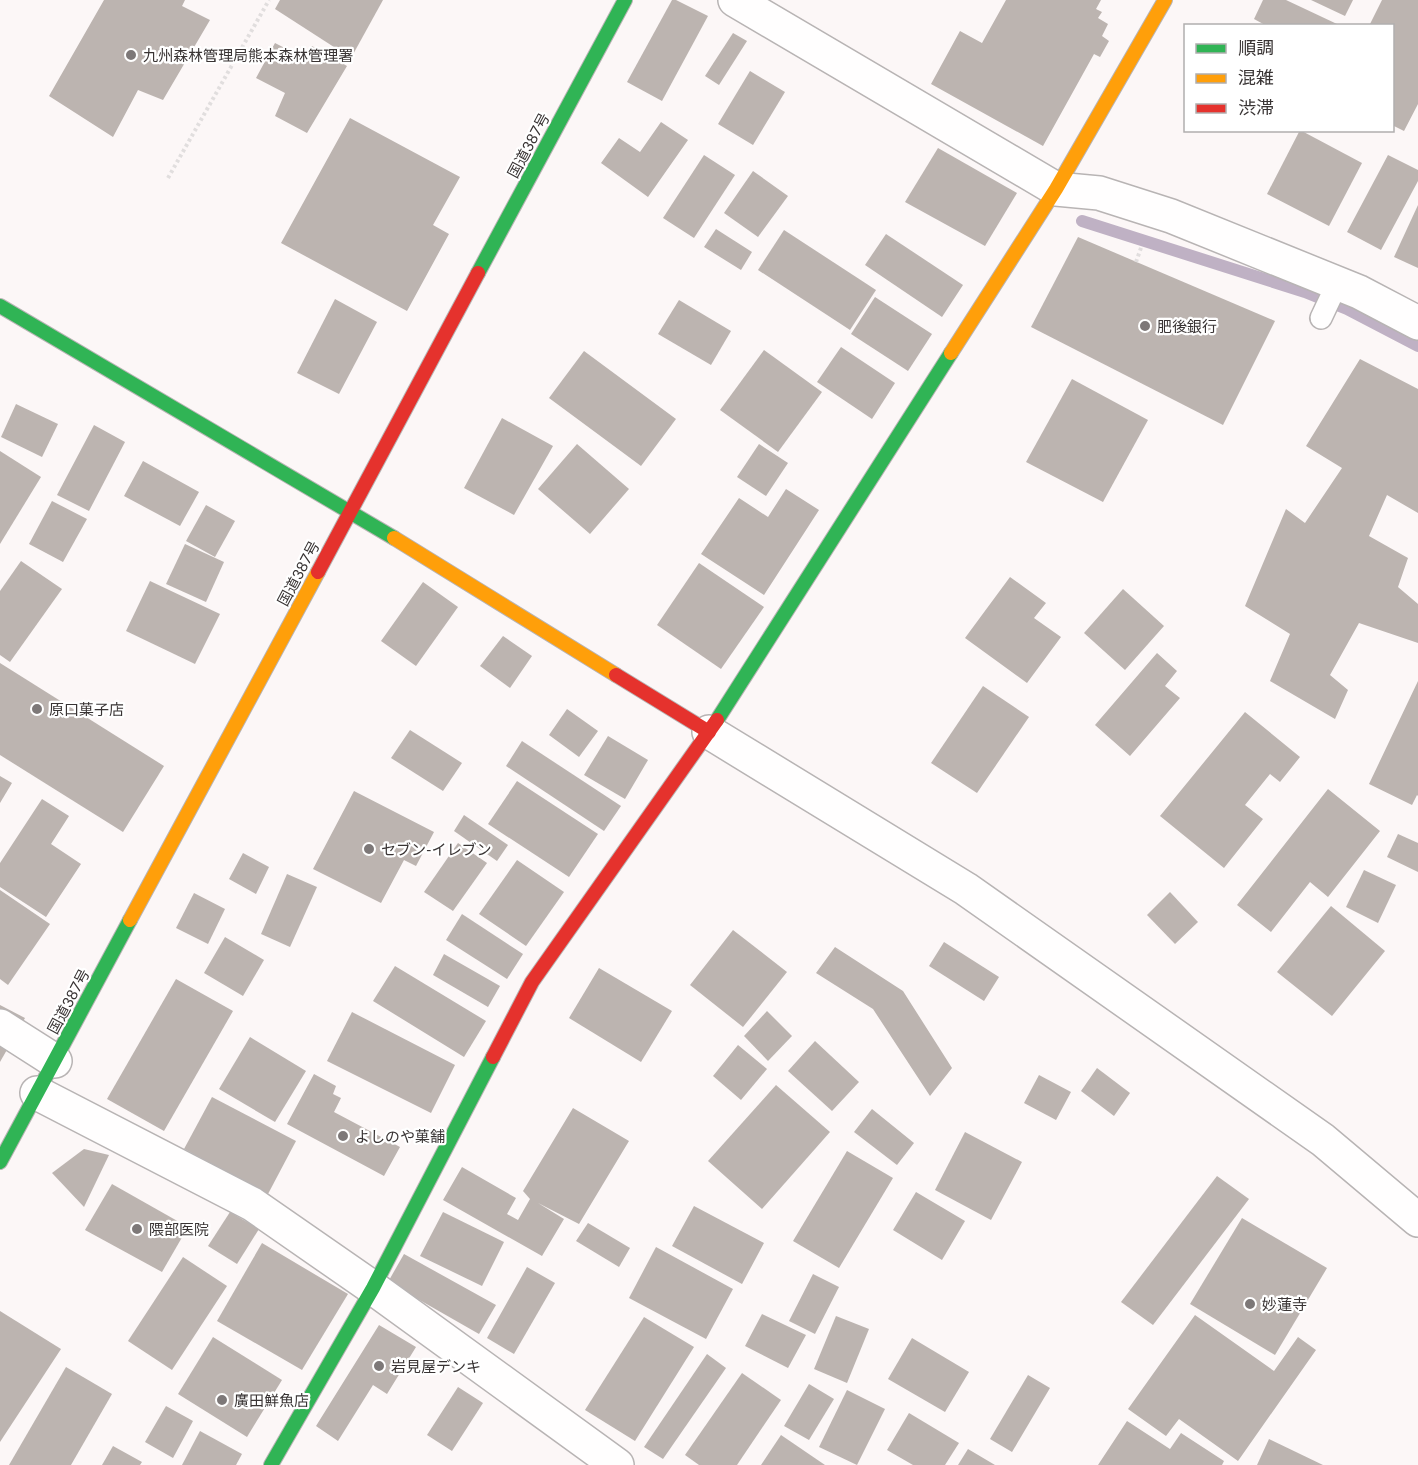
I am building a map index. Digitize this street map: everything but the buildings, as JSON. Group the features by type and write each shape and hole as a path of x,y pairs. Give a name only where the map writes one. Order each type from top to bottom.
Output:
{"main road":[{"name":"国道387号","path":"0,1162 625,0"},
{"path":"271,1465 373,1288 532,982 709,732 1056,189 1165,0"},
{"path":"0,306 350,511 709,732"}],"street":[{"path":"735,0 1056,189 1099,193 1171,216 1338,282 1418,323"},
{"path":"709,732 966,889 1323,1140 1418,1220"},
{"path":"0,1026 55,1061"},
{"path":"37,1093 252,1204 373,1288 617,1465"}],"lane":[{"path":"1322,318 1338,282"}],"path":[{"path":"168,178 269,0"}],"waterway":[{"path":"1082,221 1305,292 1347,309 1418,346"}],"traffic: fast":[{"path":"478,273 625,0"},
{"path":"0,306 394,538"},
{"path":"717,720 951,353"},
{"path":"0,1162 130,920"},
{"path":"271,1465 373,1288 493,1057"}],"traffic: slow":[{"path":"951,353 1056,189 1165,0"},
{"path":"394,538 616,675"},
{"path":"130,920 318,572"}],"traffic: jam":[{"path":"318,572 478,273"},
{"path":"616,675 709,732"},
{"path":"493,1057 532,982 717,720"}],"place":[{"name":"九州森林管理局熊本森林管理署","path":"131,55"},
{"name":"肥後銀行","path":"1145,326"},
{"name":"原口菓子店","path":"37,709"},
{"name":"セブン-イレブン","path":"369,849"},
{"name":"よしのや菓舗","path":"343,1136"},
{"name":"隈部医院","path":"137,1229"},
{"name":"妙蓮寺","path":"1250,1304"},
{"name":"岩見屋デンキ","path":"379,1366"},
{"name":"廣田鮮魚店","path":"222,1400"}]}
